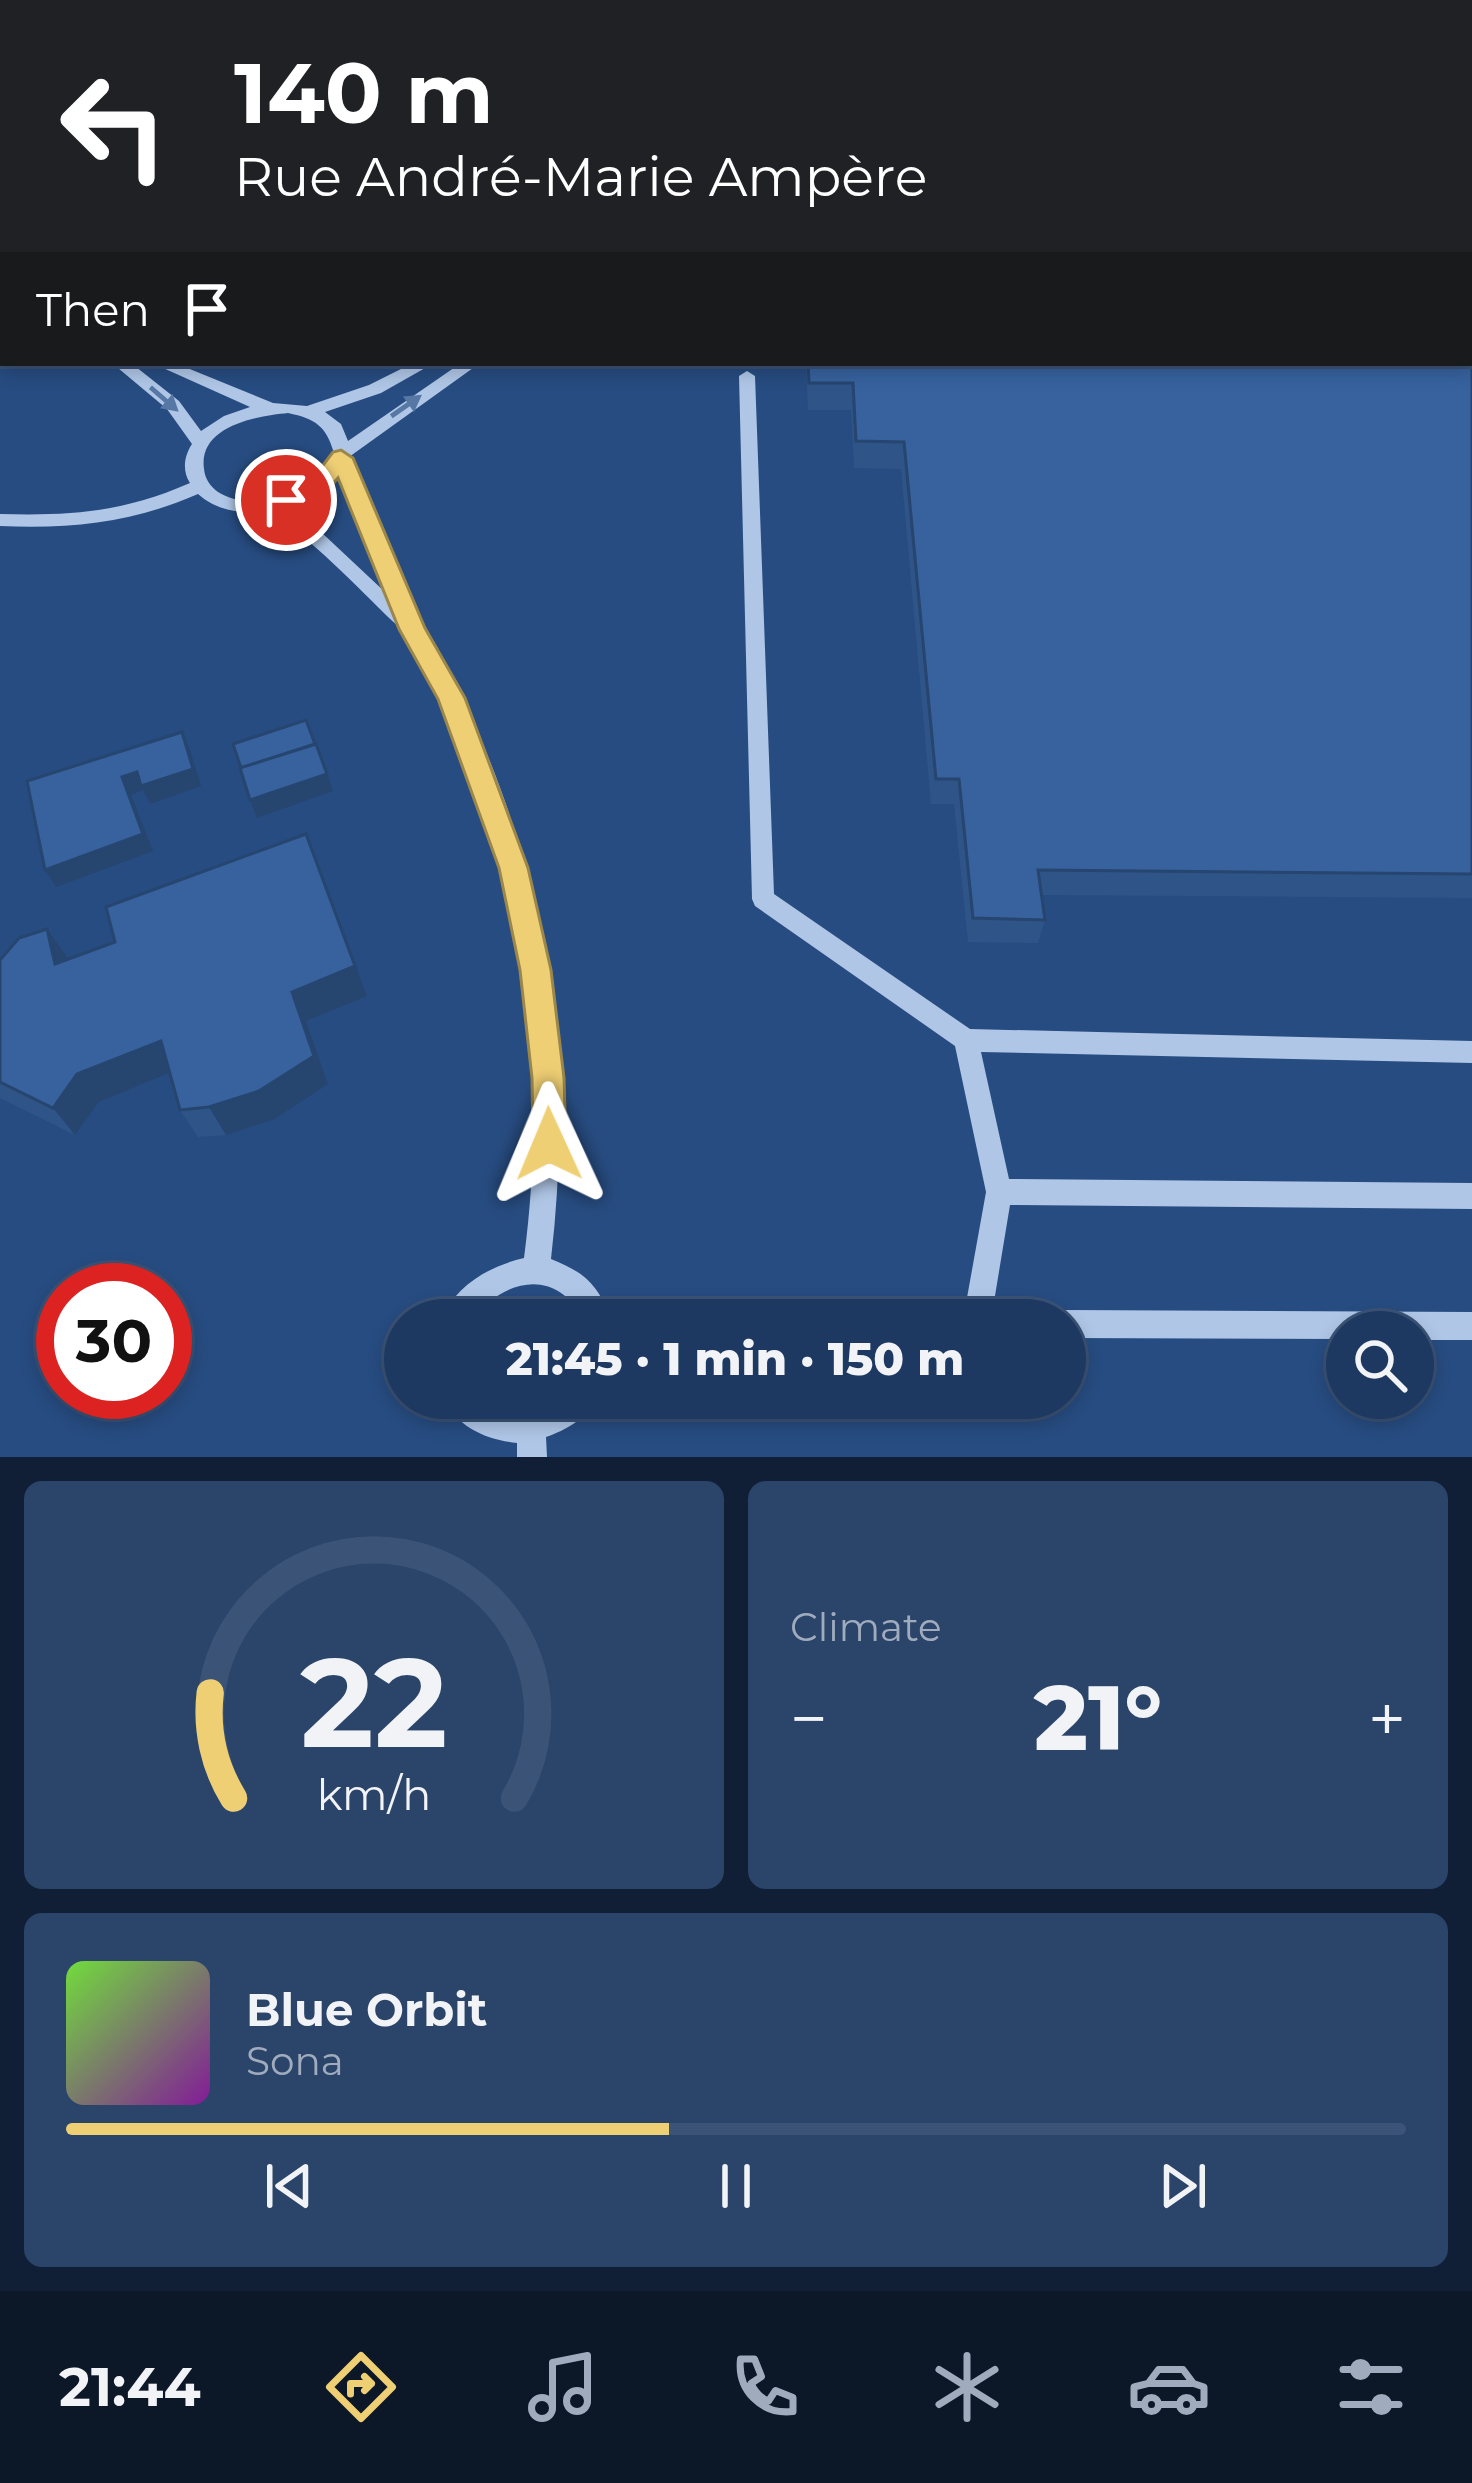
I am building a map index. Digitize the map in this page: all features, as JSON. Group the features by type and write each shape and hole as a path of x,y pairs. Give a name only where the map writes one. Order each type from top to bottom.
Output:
{"street":[{"path":"124,366 173,405 200,443"},
{"path":"167,366 269,408 309,411 375,389 419,366"},
{"path":"269,408 229,420 200,443 193,473 200,486 227,501 266,504 286,500 322,483 342,455 468,366"},
{"path":"747,376 763,899 966,1040 1472,1052"},
{"path":"309,411 336,427 342,455 412,629 451,698 484,777 514,868 535,970 548,1078 549,1144 536,1270"},
{"path":"0,520 77,523 116,519 200,486"},
{"path":"266,504 314,537 412,629"},
{"path":"966,1040 999,1192 981,1299"},
{"path":"999,1192 1472,1196"},
{"path":"468,1299 486,1283 510,1272 536,1270 579,1287 586,1299"},
{"path":"1086,1324 1472,1326"},
{"path":"479,1419 532,1443 557,1419"}],"building":[{"path":"808,366 1472,366 1472,874 1038,870 1045,920 973,918 959,779 936,779 904,442 856,441 853,383 809,383"},
{"path":"306,720 315,744 241,768 233,744"},
{"path":"182,732 193,769 141,786 137,772 122,777 143,834 45,870 27,781"},
{"path":"316,744 327,774 250,800 240,768"},
{"path":"306,834 355,966 292,992 314,1056 259,1091 209,1107 180,1110 161,1041 77,1074 53,1108 0,1082 0,960 19,938 47,929 55,964 115,942 106,907"}],"route":[{"path":"286,500 322,483 341,458 412,629 451,698 484,777 514,868 535,970 548,1078 549,1144"}]}
